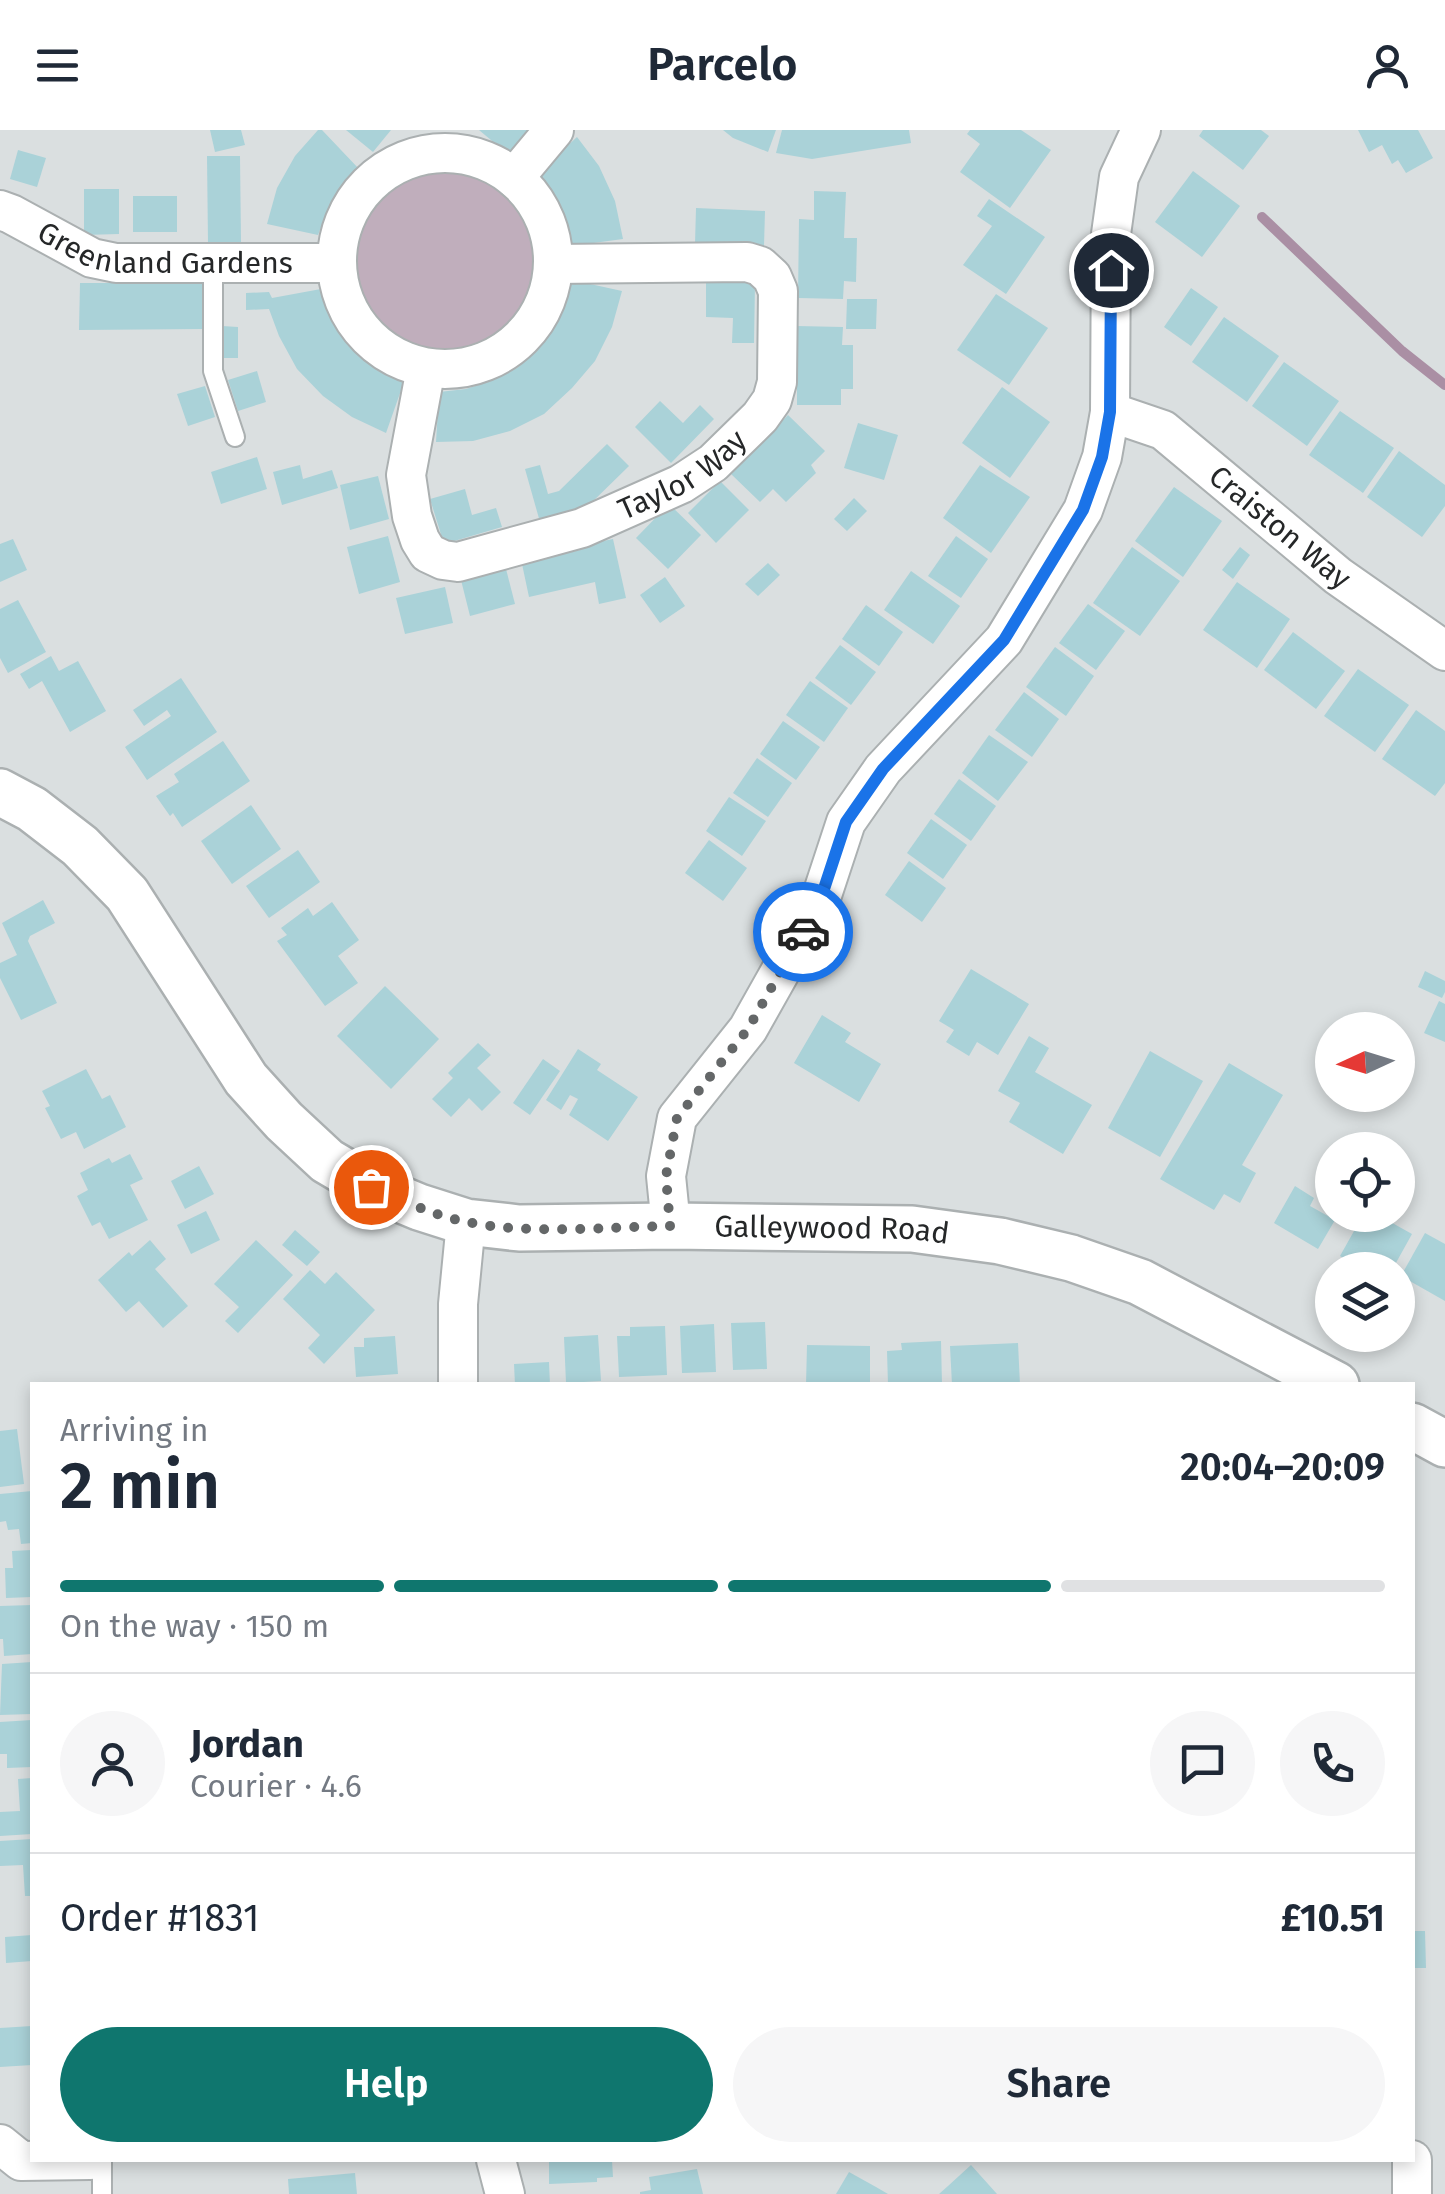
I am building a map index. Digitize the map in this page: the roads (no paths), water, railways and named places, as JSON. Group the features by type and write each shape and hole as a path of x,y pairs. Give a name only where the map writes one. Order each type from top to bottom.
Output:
{"street":[{"path":"514,178 554,130"},
{"path":"670,1226 666,1176 677,1118 748,1029 820,901 846,822 883,769 1004,640 1083,510 1102,457 1110,412 1111,234 1118,178 1141,130"},
{"name":"Greenland Gardens","path":"424,142 487,161 514,178 536,202 549,232 553,264 546,300 526,332 498,356 463,368 426,368 391,356 362,332 344,300 336,263 341,233 352,204 372,181 424,142"},
{"name":"Greenland Gardens","path":"0,210 92,258 116,264 336,263"},
{"name":"Taylor Way","path":"426,368 406,475 412,516 428,553 458,562 582,528 680,484 713,463 772,400 777,382 778,291 772,277 760,266 747,262 553,264"},
{"name":"Craiston Way","path":"1110,412 1163,430 1338,576 1445,651"},
{"name":"Galleywood Road","path":"0,792 80,846 126,894 246,1079 284,1122 327,1161 371,1187 466,1222 519,1228 912,1229 1018,1245 1140,1282 1330,1382"},
{"path":"458,1382 458,1304 466,1222"},
{"path":"1415,1428 1445,1444"},
{"path":"0,2144 21,2161 30,2161"},
{"path":"497,2162 505,2194"},
{"path":"1412,2162 1412,2194"}],"lane":[{"path":"213,263 213,371 235,437"},
{"path":"102,2162 102,2194"}],"waterway":[{"path":"1262,217 1402,351 1445,385"}]}
